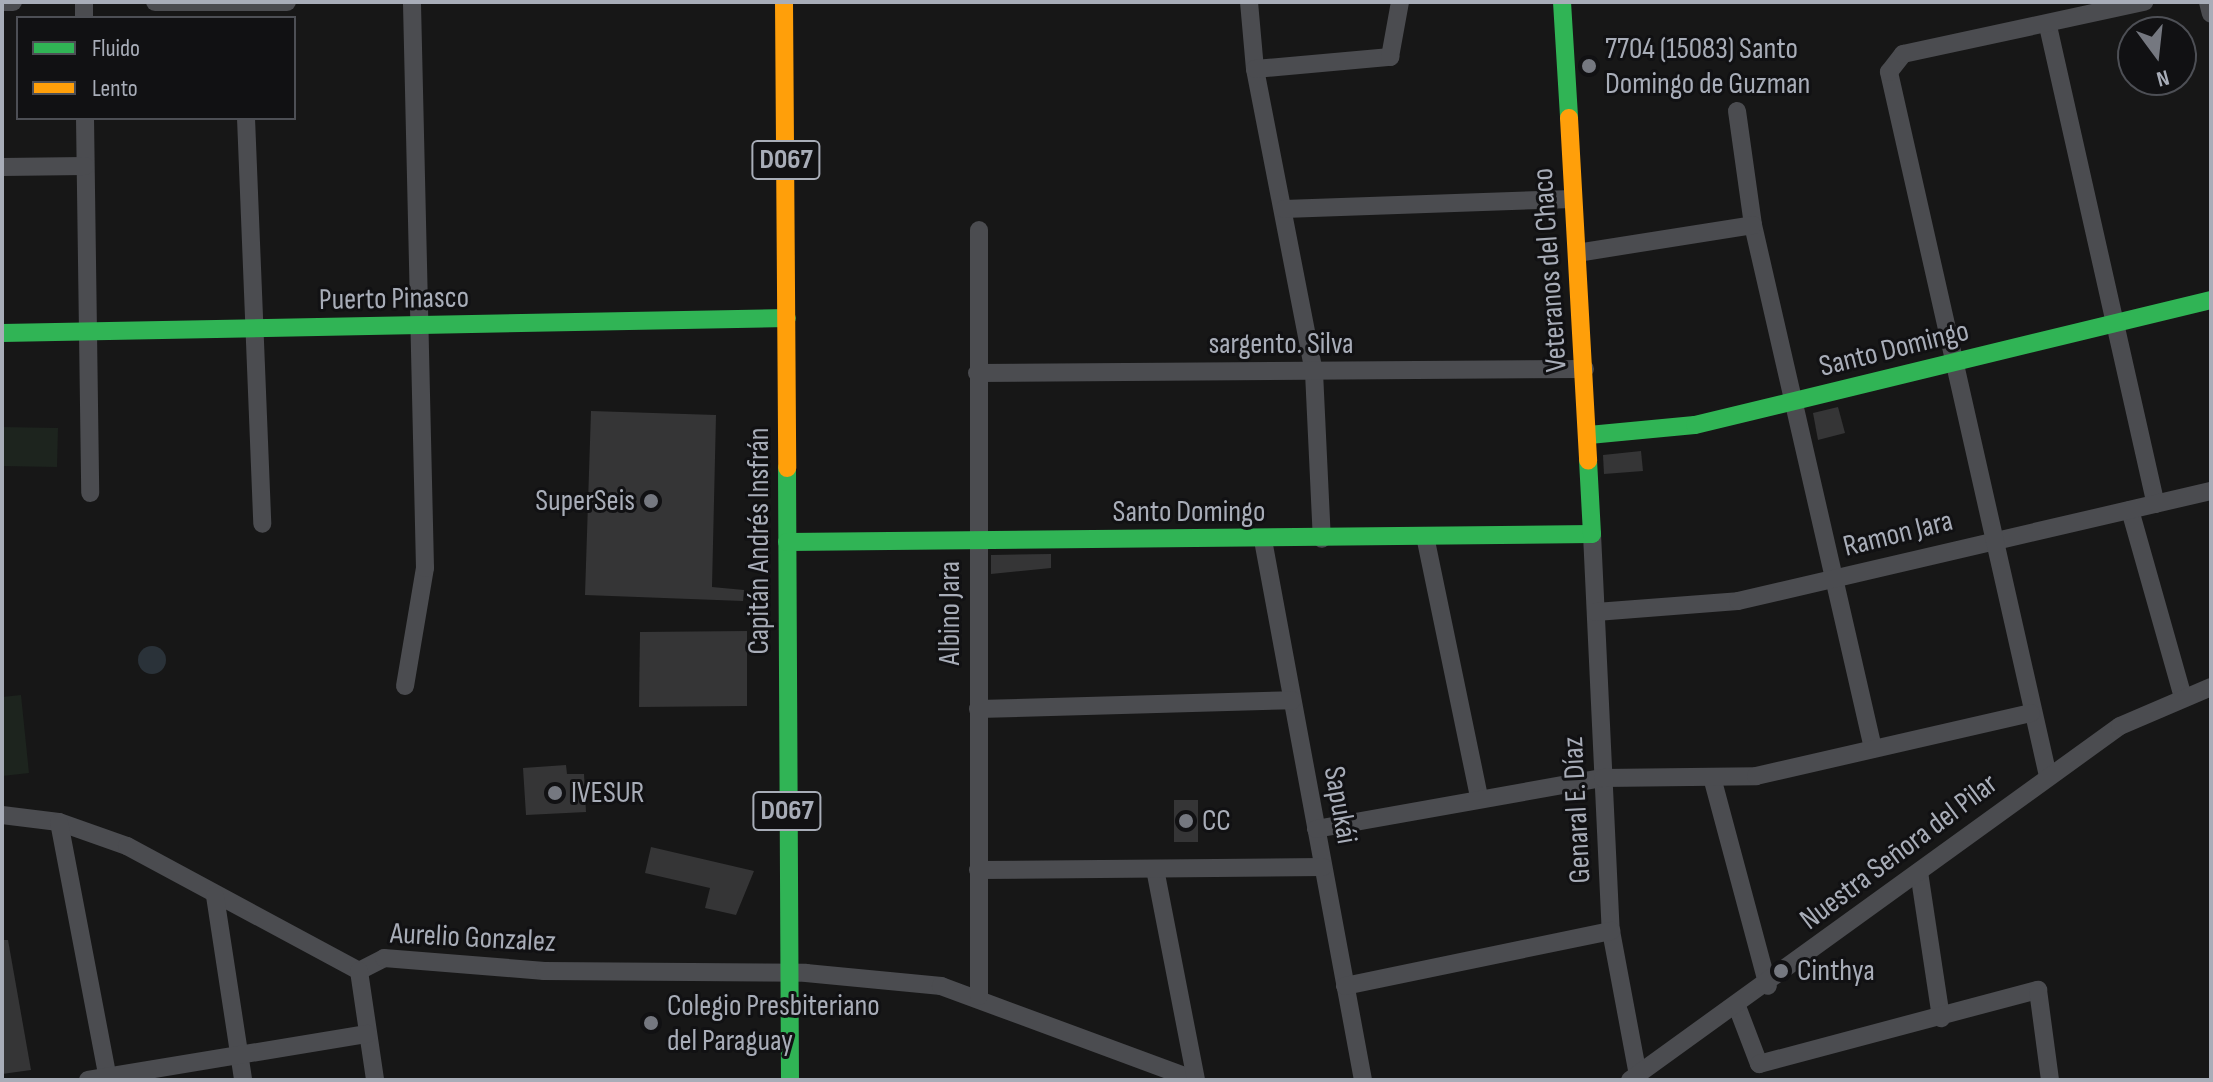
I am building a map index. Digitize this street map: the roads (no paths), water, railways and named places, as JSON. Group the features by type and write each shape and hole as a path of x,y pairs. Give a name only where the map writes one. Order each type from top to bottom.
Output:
{"street":[{"path":"2,2 13,2"},
{"path":"155,2 243,8 287,2"},
{"name":"Capitán Andrés Insfrán","path":"784,2 790,1080"},
{"path":"1249,2 1255,69 1314,372 1322,539"},
{"path":"1255,69 1390,57 1400,2"},
{"name":"Veteranos del Chaco","path":"1562,2 1589,435 1592,534"},
{"path":"2048,776 1990,541 1890,68 1903,54 2048,26 2144,2"},
{"path":"2208,2 2211,14"},
{"path":"405,686 425,568 417,326 412,3"},
{"path":"2048,26 2156,504"},
{"path":"1737,111 1753,225 1873,748"},
{"path":"85,120 90,493"},
{"path":"246,120 251,331 262,524"},
{"path":"2,167 85,166"},
{"path":"1284,209 1573,199"},
{"path":"1577,253 1753,225"},
{"name":"Albino Jara","path":"979,230 979,996"},
{"name":"Santo Domingo","path":"1589,435 1695,425 1792,404 2211,300"},
{"name":"Puerto Pinasco","path":"2,333 251,331 787,318"},
{"name":"sargento. Silva","path":"977,373 1585,369"},
{"name":"Ramon Jara","path":"1596,612 1738,601 2211,491"},
{"path":"2130,510 2182,694"},
{"name":"Santo Domingo","path":"787,542 1263,540 1592,534"},
{"name":"Genaral E. Díaz","path":"1592,534 1611,931 1635,1079"},
{"path":"1425,536 1479,797"},
{"name":"Sapukái","path":"1263,540 1363,1080"},
{"name":"Nuestra Señora del Pilar","path":"1635,1079 1738,1009 2048,776 2120,726 2182,694 2211,687"},
{"path":"978,709 1292,700"},
{"path":"1316,829 1479,797 1603,778 1713,781 2031,713"},
{"path":"1713,781 1768,986"},
{"name":"Aurelio Gonzalez","path":"2,815 59,822 127,846 359,971 384,958 544,971 789,977"},
{"path":"59,822 101,1079 367,1034"},
{"path":"978,870 1323,867"},
{"path":"1155,869 1196,1080"},
{"path":"1919,872 1941,1018"},
{"path":"215,896 243,1080"},
{"path":"1345,986 1611,931"},
{"path":"359,971 375,1080"},
{"path":"789,977 941,986 979,996 1196,1080"},
{"path":"1738,1009 1759,1064 2038,990 2050,1080"}],"place":[{"name":"7704 (15083) Santo Domingo de Guzman","path":"1589,66"},
{"name":"SuperSeis","path":"651,501"},
{"name":"IVESUR","path":"555,793"},
{"name":"CC","path":"1186,821"},
{"name":"Cinthya","path":"1781,971"},
{"name":"Colegio Presbiteriano del Paraguay","path":"651,1023"}]}
